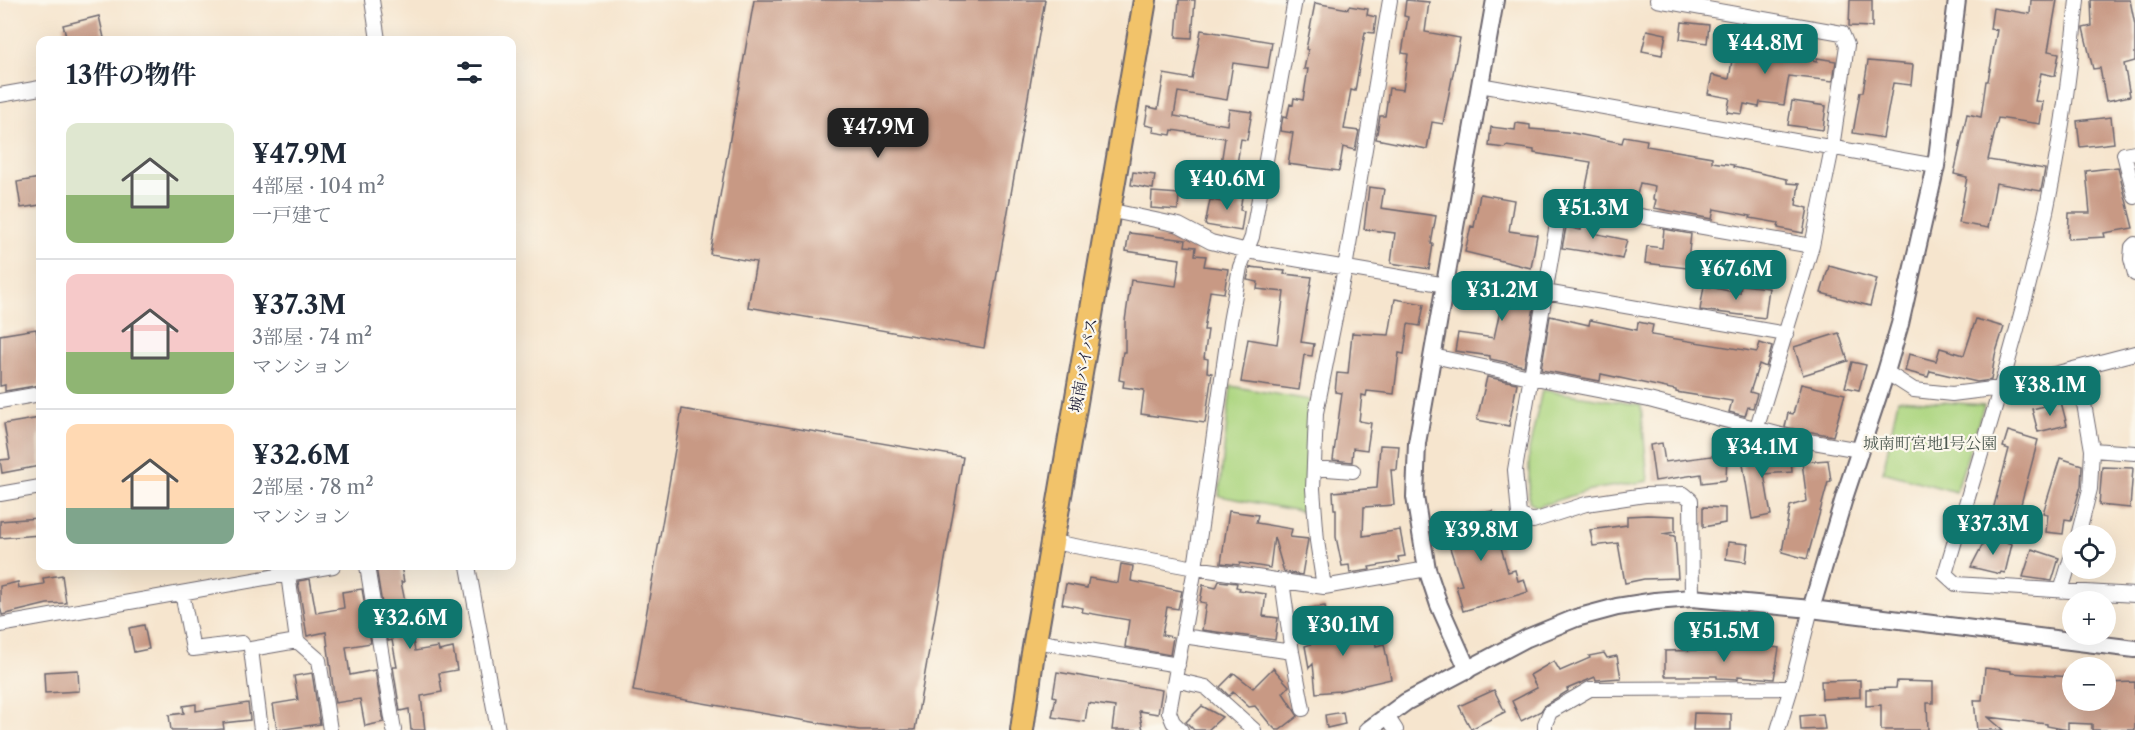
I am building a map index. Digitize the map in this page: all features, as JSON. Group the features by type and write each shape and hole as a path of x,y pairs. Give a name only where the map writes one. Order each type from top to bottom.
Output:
{"highway":[{"name":"城南バイパス","path":"1022,730 1035,641 1145,0"}],"street":[{"path":"372,0 377,36"},
{"path":"1181,730 1173,722 1169,712 1195,568 1230,322 1240,267 1252,237 1295,0"},
{"path":"1324,587 1317,541 1313,489 1316,413 1345,268 1390,0"},
{"path":"1468,670 1439,605 1427,569 1415,497 1417,443 1495,0"},
{"path":"1658,0 1842,33 1847,45 1832,147 1812,246 1757,427"},
{"path":"1778,730 1811,609 1900,324 1936,165 1957,0"},
{"path":"2078,0 2068,94 2041,237 2000,388 1945,574 1956,584 2135,595"},
{"path":"1480,85 1936,165"},
{"path":"0,94 36,89"},
{"path":"2135,152 2124,154 2135,197"},
{"path":"1692,598 1691,500 1683,494 1645,495 1586,504 1533,521 1519,515 1515,470 1559,212 1570,204 1812,246"},
{"path":"1108,210 1179,225 1211,242 1248,251 1446,285"},
{"path":"2135,244 2132,247 2131,259 2135,274"},
{"path":"1545,292 1786,334"},
{"path":"1886,372 1914,390 1952,394 2000,388 2135,353"},
{"path":"1433,356 1649,400 1796,439 1860,450"},
{"path":"2078,369 2092,450 2090,489 2081,525"},
{"path":"0,400 36,395"},
{"path":"2092,450 2135,453"},
{"path":"1314,468 1353,471"},
{"path":"0,494 36,488"},
{"path":"1053,542 1195,568 1324,587 1427,569"},
{"path":"0,625 182,593 267,571 288,574 310,570"},
{"path":"368,570 394,730"},
{"path":"469,570 498,730"},
{"path":"288,574 297,641 319,660 330,730"},
{"path":"2061,591 2065,579"},
{"path":"1281,581 1303,709"},
{"path":"182,593 193,649 242,643"},
{"path":"1368,730 1391,723 1406,702 1527,638 1576,618 1617,607 1655,601 1692,598 1811,609 2135,649"},
{"path":"1183,636 1292,652"},
{"path":"261,730 251,649 297,641"},
{"path":"1035,641 1178,665"},
{"path":"1175,680 1206,687 1254,730"},
{"path":"1545,730 1550,712 1590,689 1791,688"}],"green space":[{"path":"1231,386 1310,400 1305,512 1219,496"},
{"path":"1542,390 1641,405 1648,481 1590,490 1537,507 1529,501 1529,450"},
{"name":"城南町宮地1号公園","path":"1898,399 1984,405 1956,492 1883,472"}],"building":[{"path":"754,0 1045,0 984,348 748,307 756,262 710,254"},
{"path":"1179,0 1195,0 1192,38 1176,37"},
{"path":"1406,0 1429,2 1425,32 1460,38 1443,124 1432,122 1427,149 1376,139 1380,116 1385,116 1389,88 1403,90 1408,54 1402,53 1408,17 1404,16"},
{"path":"1850,0 1872,0 1872,27 1849,26"},
{"path":"2031,0 2057,0 2048,51 2059,53 2055,76 2041,73 2035,101 2043,102 2040,124 1998,118 1988,160 2045,169 2041,191 1996,183 1988,228 1959,223 1967,177 1954,174 1967,114 1981,117 1997,30 1990,29 1993,8 2030,14"},
{"path":"2091,0 2130,0 2135,25 2135,61 2124,64 2130,96 2106,101 2100,68 2093,69 2083,28 2092,26"},
{"path":"1315,3 1348,9 1349,6 1368,9 1367,15 1376,17 1374,33 1365,32 1355,91 1351,90 1344,129 1359,131 1355,150 1343,147 1339,171 1288,164 1293,133 1280,131 1283,117 1287,118 1294,98 1303,100 1308,69 1304,69 1308,50 1306,49"},
{"path":"99,16 104,36 66,36 63,25"},
{"path":"1682,22 1709,25 1707,43 1680,39"},
{"path":"1201,30 1272,42 1268,68 1233,63 1227,100 1178,92 1174,116 1227,125 1229,109 1252,112 1247,140 1241,139 1237,164 1242,165 1239,179 1219,176 1225,138 1172,130 1171,135 1153,132 1154,127 1145,125 1148,107 1158,109 1164,74 1192,79"},
{"path":"1647,30 1666,34 1662,55 1642,51"},
{"path":"1735,41 1786,48 1785,55 1817,61 1817,58 1836,61 1833,81 1789,76 1784,105 1760,102 1759,107 1744,104 1742,114 1727,112 1730,98 1708,94 1712,75 1729,79"},
{"path":"1868,61 1913,65 1911,85 1893,83 1883,138 1853,133"},
{"path":"1792,101 1826,106 1823,130 1788,125"},
{"path":"2111,117 2114,143 2080,147 2077,121"},
{"path":"1516,123 1530,125 1530,129 1567,132 1622,143 1624,136 1647,140 1646,146 1712,157 1712,162 1734,165 1733,167 1787,179 1787,183 1799,184 1796,205 1808,208 1803,233 1778,228 1779,223 1714,209 1712,219 1654,208 1655,186 1640,183 1637,195 1624,192 1621,203 1584,197 1591,162 1534,153 1534,150 1489,146 1491,127 1515,130"},
{"path":"2118,167 2133,228 2104,233 2105,237 2068,239 2069,213 2090,213 2086,171"},
{"path":"1133,172 1155,175 1153,189 1131,185"},
{"path":"36,179 36,206 21,208 17,182"},
{"path":"1232,183 1244,185 1240,210 1244,211 1241,231 1205,225 1210,200 1228,203"},
{"path":"1369,187 1384,189 1381,208 1436,216 1429,269 1391,263 1395,233 1364,229"},
{"path":"1152,192 1179,194 1178,210 1151,208"},
{"path":"1480,194 1514,200 1509,231 1537,235 1531,268 1465,252 1471,226 1474,227"},
{"path":"1583,215 1595,217 1593,233 1627,240 1622,259 1562,248 1566,227 1581,230"},
{"path":"1664,229 1691,234 1687,268 1645,263 1647,246 1662,248"},
{"path":"1129,233 1186,240 1185,246 1196,247 1195,255 1206,256 1204,266 1228,269 1224,293 1210,291 1204,330 1208,330 1204,358 1208,359 1207,372 1212,373 1205,423 1141,414 1144,390 1123,387 1124,381 1119,380 1123,352 1125,352 1125,321 1131,280 1176,286 1180,259 1126,251"},
{"path":"1829,266 1877,279 1870,306 1821,293"},
{"path":"1250,267 1312,277 1301,342 1314,344 1312,356 1304,355 1299,390 1241,382 1248,339 1277,344 1284,292 1257,289 1258,282 1247,280"},
{"path":"1461,275 1537,289 1524,366 1490,359 1490,356 1455,351 1458,333 1494,338 1503,297 1459,289"},
{"path":"1741,285 1769,288 1765,318 1700,310 1704,286 1740,293"},
{"path":"1395,299 1424,304 1420,326 1408,324 1404,354 1399,353 1394,394 1367,391 1366,396 1362,395 1359,421 1371,423 1367,450 1353,448 1352,462 1333,460 1342,393 1335,392 1337,373 1348,374 1352,333 1389,335"},
{"path":"1550,316 1589,325 1590,320 1637,330 1638,322 1653,325 1651,335 1757,352 1760,343 1772,347 1766,367 1759,364 1750,392 1757,394 1753,408 1748,407 1745,416 1729,412 1732,401 1676,392 1676,390 1601,374 1600,381 1541,370"},
{"path":"1976,319 2004,327 1995,355 1991,380 1977,382 1930,371 1928,377 1905,371 1909,354 1936,361 1940,348 1964,355"},
{"path":"36,329 36,386 5,391 5,385 0,386 0,335"},
{"path":"1839,333 1848,361 1803,375 1794,347"},
{"path":"1852,362 1866,365 1859,390 1845,387"},
{"path":"1487,377 1517,383 1509,426 1477,420"},
{"path":"1801,384 1845,394 1833,436 1785,427 1788,413 1793,414"},
{"path":"2061,402 2067,425 2038,432 2032,409"},
{"path":"682,409 963,457 915,730 859,730 633,691"},
{"path":"36,419 36,467 2,473 0,460 10,459 4,424"},
{"path":"2008,431 2038,440 2020,508 2015,506 2009,527 1989,525 2009,449 2003,447"},
{"path":"1662,443 1665,462 1727,454 1726,480 1702,483 1701,474 1655,481 1650,445"},
{"path":"1380,445 1399,446 1397,470 1391,470 1394,505 1364,507 1363,536 1400,530 1405,556 1398,557 1399,562 1350,573 1349,565 1342,566 1336,537 1336,509 1334,509 1333,492 1377,488"},
{"path":"1758,449 1759,458 1791,455 1792,472 1764,474 1771,515 1752,519 1741,452"},
{"path":"2060,458 2082,465 2081,486 2071,520 2065,519 2064,525 2062,525 2062,534 2046,532 2048,514 2043,513"},
{"path":"1828,460 1831,481 1828,482 1807,559 1782,552 1790,506 1807,501 1802,462"},
{"path":"2102,467 2133,468 2130,508 2099,505"},
{"path":"1703,507 1725,508 1725,523 1703,527"},
{"path":"1229,511 1258,515 1256,523 1292,529 1290,537 1308,539 1302,575 1284,572 1274,537 1270,568 1240,563 1239,565 1221,563"},
{"path":"1493,511 1497,545 1500,544 1508,572 1515,570 1518,581 1524,579 1528,592 1463,611 1456,586 1462,585 1449,545 1445,520"},
{"path":"1627,516 1675,516 1675,532 1662,534 1675,536 1678,578 1644,579 1625,583 1618,543 1593,546 1590,530 1627,525"},
{"path":"36,518 36,535 0,538 0,521"},
{"path":"1987,536 2012,544 2005,573 2000,574 1971,567"},
{"path":"1728,542 1748,544 1746,562 1726,559"},
{"path":"2032,549 2059,558 2052,581 2023,577"},
{"path":"1121,564 1133,566 1131,581 1182,591 1178,609 1167,607 1162,635 1173,637 1170,655 1125,647 1129,620 1082,612 1083,608 1062,604 1066,584 1087,588 1089,578 1118,583"},
{"path":"376,570 402,570 404,582 401,582 415,651 438,647 439,651 453,648 457,670 439,673 442,692 421,696 425,730 411,730 409,709 400,711 393,667 397,667 392,640 388,641"},
{"path":"62,575 66,603 47,604 2,615 0,586 18,582 19,588 44,584 43,578"},
{"path":"310,579 316,613 344,608 342,592 362,589 371,643 346,647 350,675 375,670 384,722 365,726 360,699 335,703 326,632 307,636 298,581"},
{"path":"1219,581 1237,583 1236,587 1240,588 1239,590 1266,594 1263,616 1278,618 1275,640 1202,630 1206,603 1200,602 1203,585 1216,588"},
{"path":"1325,606 1332,644 1374,634 1376,646 1384,644 1391,679 1339,691 1316,693 1313,664 1309,668 1305,646 1311,644 1305,609"},
{"path":"144,625 149,649 134,652 129,628"},
{"path":"1750,644 1779,648 1774,679 1738,676 1738,679 1717,678 1717,676 1665,676 1665,651 1750,649"},
{"path":"1604,653 1607,658 1617,656 1621,678 1596,680 1595,677 1567,689 1568,691 1545,705 1541,711 1521,721 1512,701 1537,688 1530,675 1554,661 1560,671 1590,658 1589,656"},
{"path":"1273,668 1289,686 1283,693 1298,716 1280,730 1276,730 1255,706 1249,707 1233,692 1229,696 1220,687 1234,673 1253,688"},
{"path":"1985,668 2011,671 2011,673 2062,676 2062,711 2116,711 2116,683 2135,682 2135,730 2092,730 2092,724 2068,723 2068,730 2047,726 2047,724 1988,717 2003,730 1977,730 1974,700 1982,700"},
{"path":"78,670 79,691 45,693 44,672"},
{"path":"1057,672 1162,690 1158,714 1139,711 1143,730 1112,730 1115,707 1088,703 1085,722 1052,717"},
{"path":"312,673 320,724 277,730 273,704 298,700 294,676"},
{"path":"1860,680 1860,697 1822,699 1821,681"},
{"path":"1897,681 1933,682 1933,703 1927,703 1928,730 1881,730 1881,705 1866,706 1866,689 1896,688"},
{"path":"1494,690 1505,712 1471,729 1459,706"},
{"path":"248,703 250,720 223,723 224,729 171,730 169,715 184,713 183,706 196,704 196,711"},
{"path":"1202,706 1222,717 1208,730 1194,730 1186,722"},
{"path":"1343,712 1345,724 1327,728 1325,715"},
{"path":"1694,713 1731,714 1731,730 1693,730"},
{"path":"1823,714 1825,729 1801,730 1800,716"}]}
